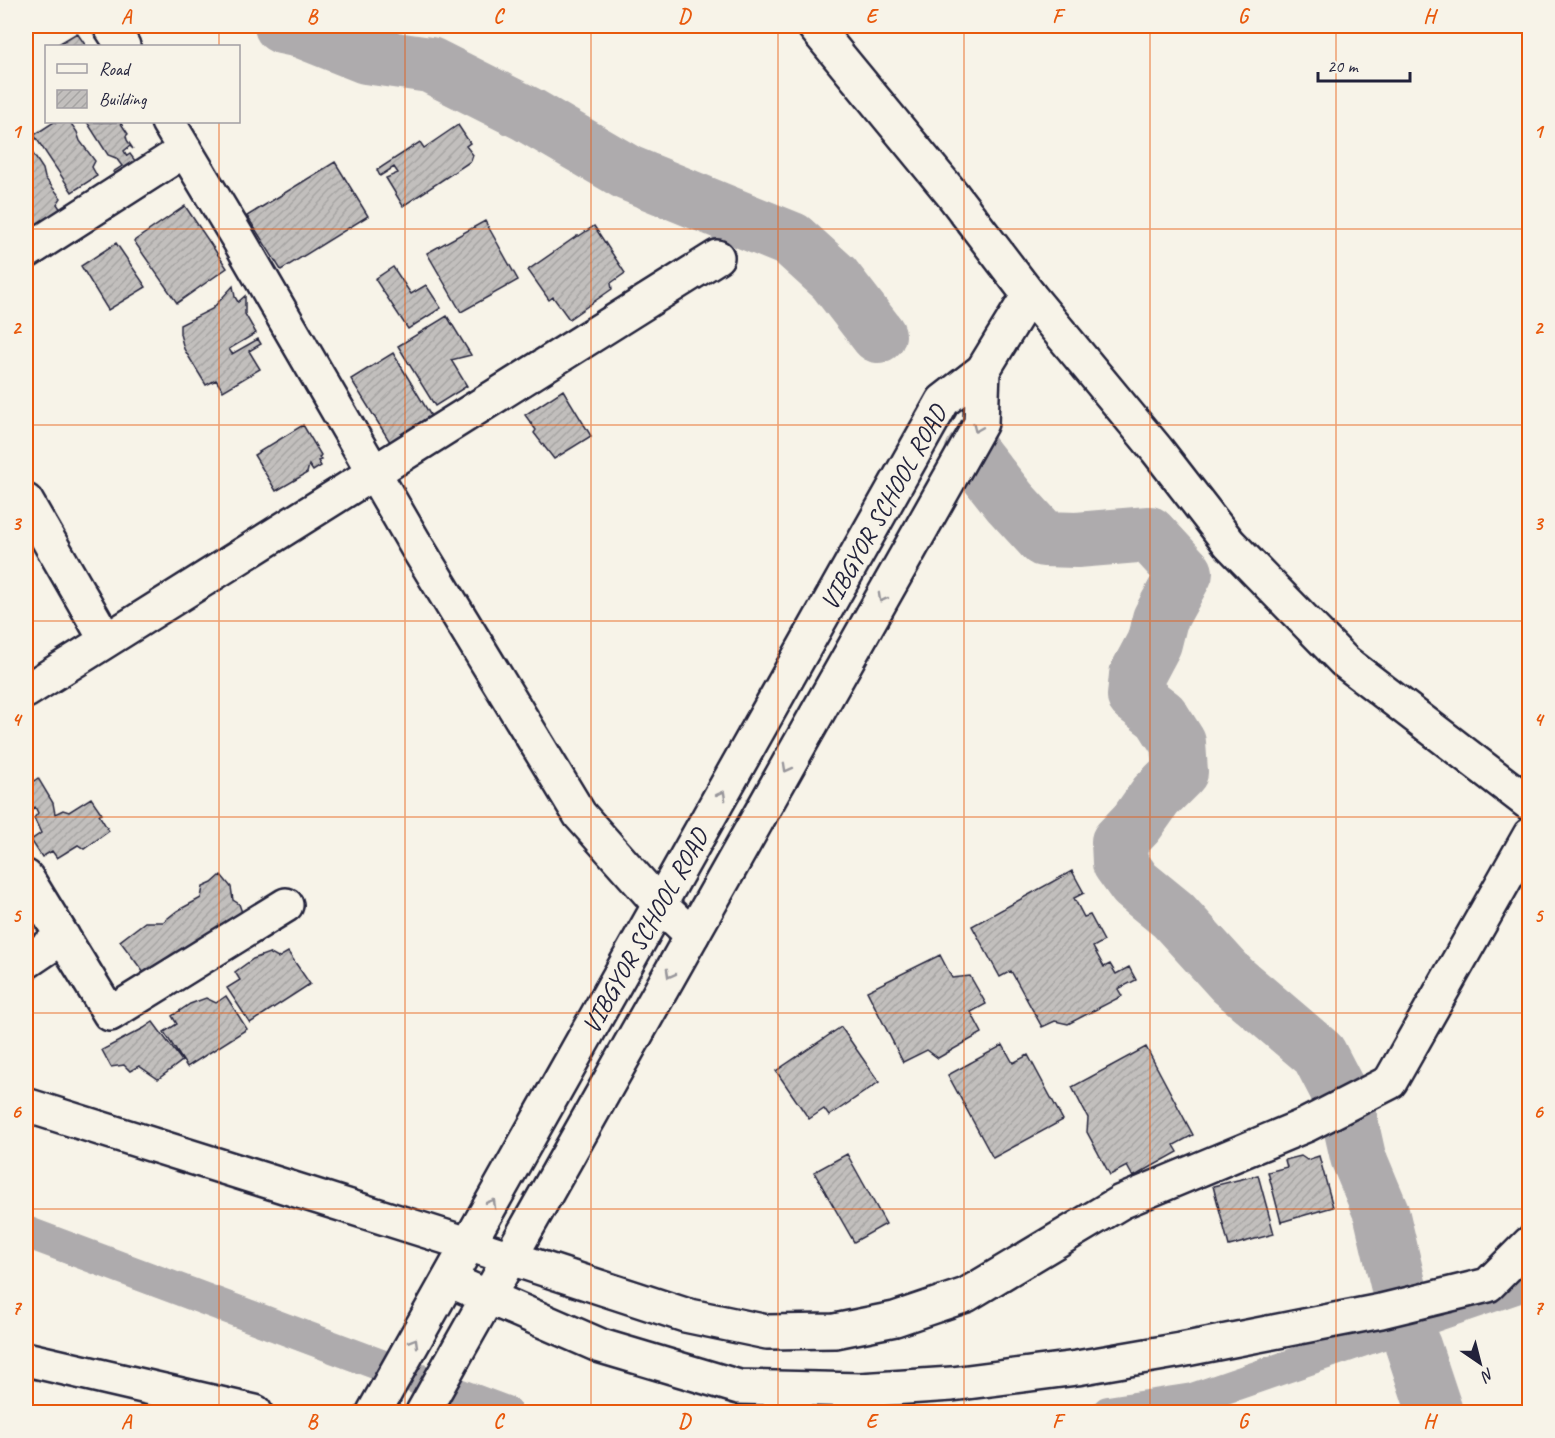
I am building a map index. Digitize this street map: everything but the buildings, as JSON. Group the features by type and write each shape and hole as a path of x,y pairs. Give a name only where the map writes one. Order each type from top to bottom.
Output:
{"street":[{"path":"110,26 122,45"},
{"path":"814,26 952,194 1029,295 1157,450 1229,543 1344,662 1530,804"},
{"path":"169,123 417,548 580,816 660,905 692,935"},
{"path":"26,252 185,150"},
{"path":"26,691 717,257"},
{"path":"983,370 1029,295"},
{"name":"VIBGYOR SCHOOL ROAD","path":"380,1403 943,401 983,370"},
{"name":"VIBGYOR SCHOOL ROAD","path":"425,1408 981,423 983,370"},
{"path":"26,501 106,640"},
{"path":"26,1105 685,1315 767,1332 835,1331 895,1319 966,1295 1121,1202 1306,1125 1390,1082 1530,835"},
{"path":"26,877 110,1014 286,905"},
{"path":"26,962 63,938"},
{"path":"446,1285 482,1307 601,1346 739,1387 860,1390 951,1384 1077,1368 1381,1311 1488,1285 1530,1243"},
{"path":"26,1359 255,1413"}],"waterway":[{"path":"282,26 301,30 366,56 430,65 527,114 628,173 792,240 834,278 878,335"},
{"path":"972,454 1010,502 1044,539 1077,540 1149,534 1185,573 1160,619 1154,643 1137,675 1135,696 1161,716 1178,743 1180,772 1156,796 1137,823 1119,842 1120,863 1135,884 1173,915 1232,980 1319,1054 1347,1108 1358,1157 1381,1212 1399,1288"},
{"path":"26,1232 506,1412"},
{"path":"1108,1412 1193,1399 1530,1283"},
{"path":"1413,1346 1435,1412"}]}
